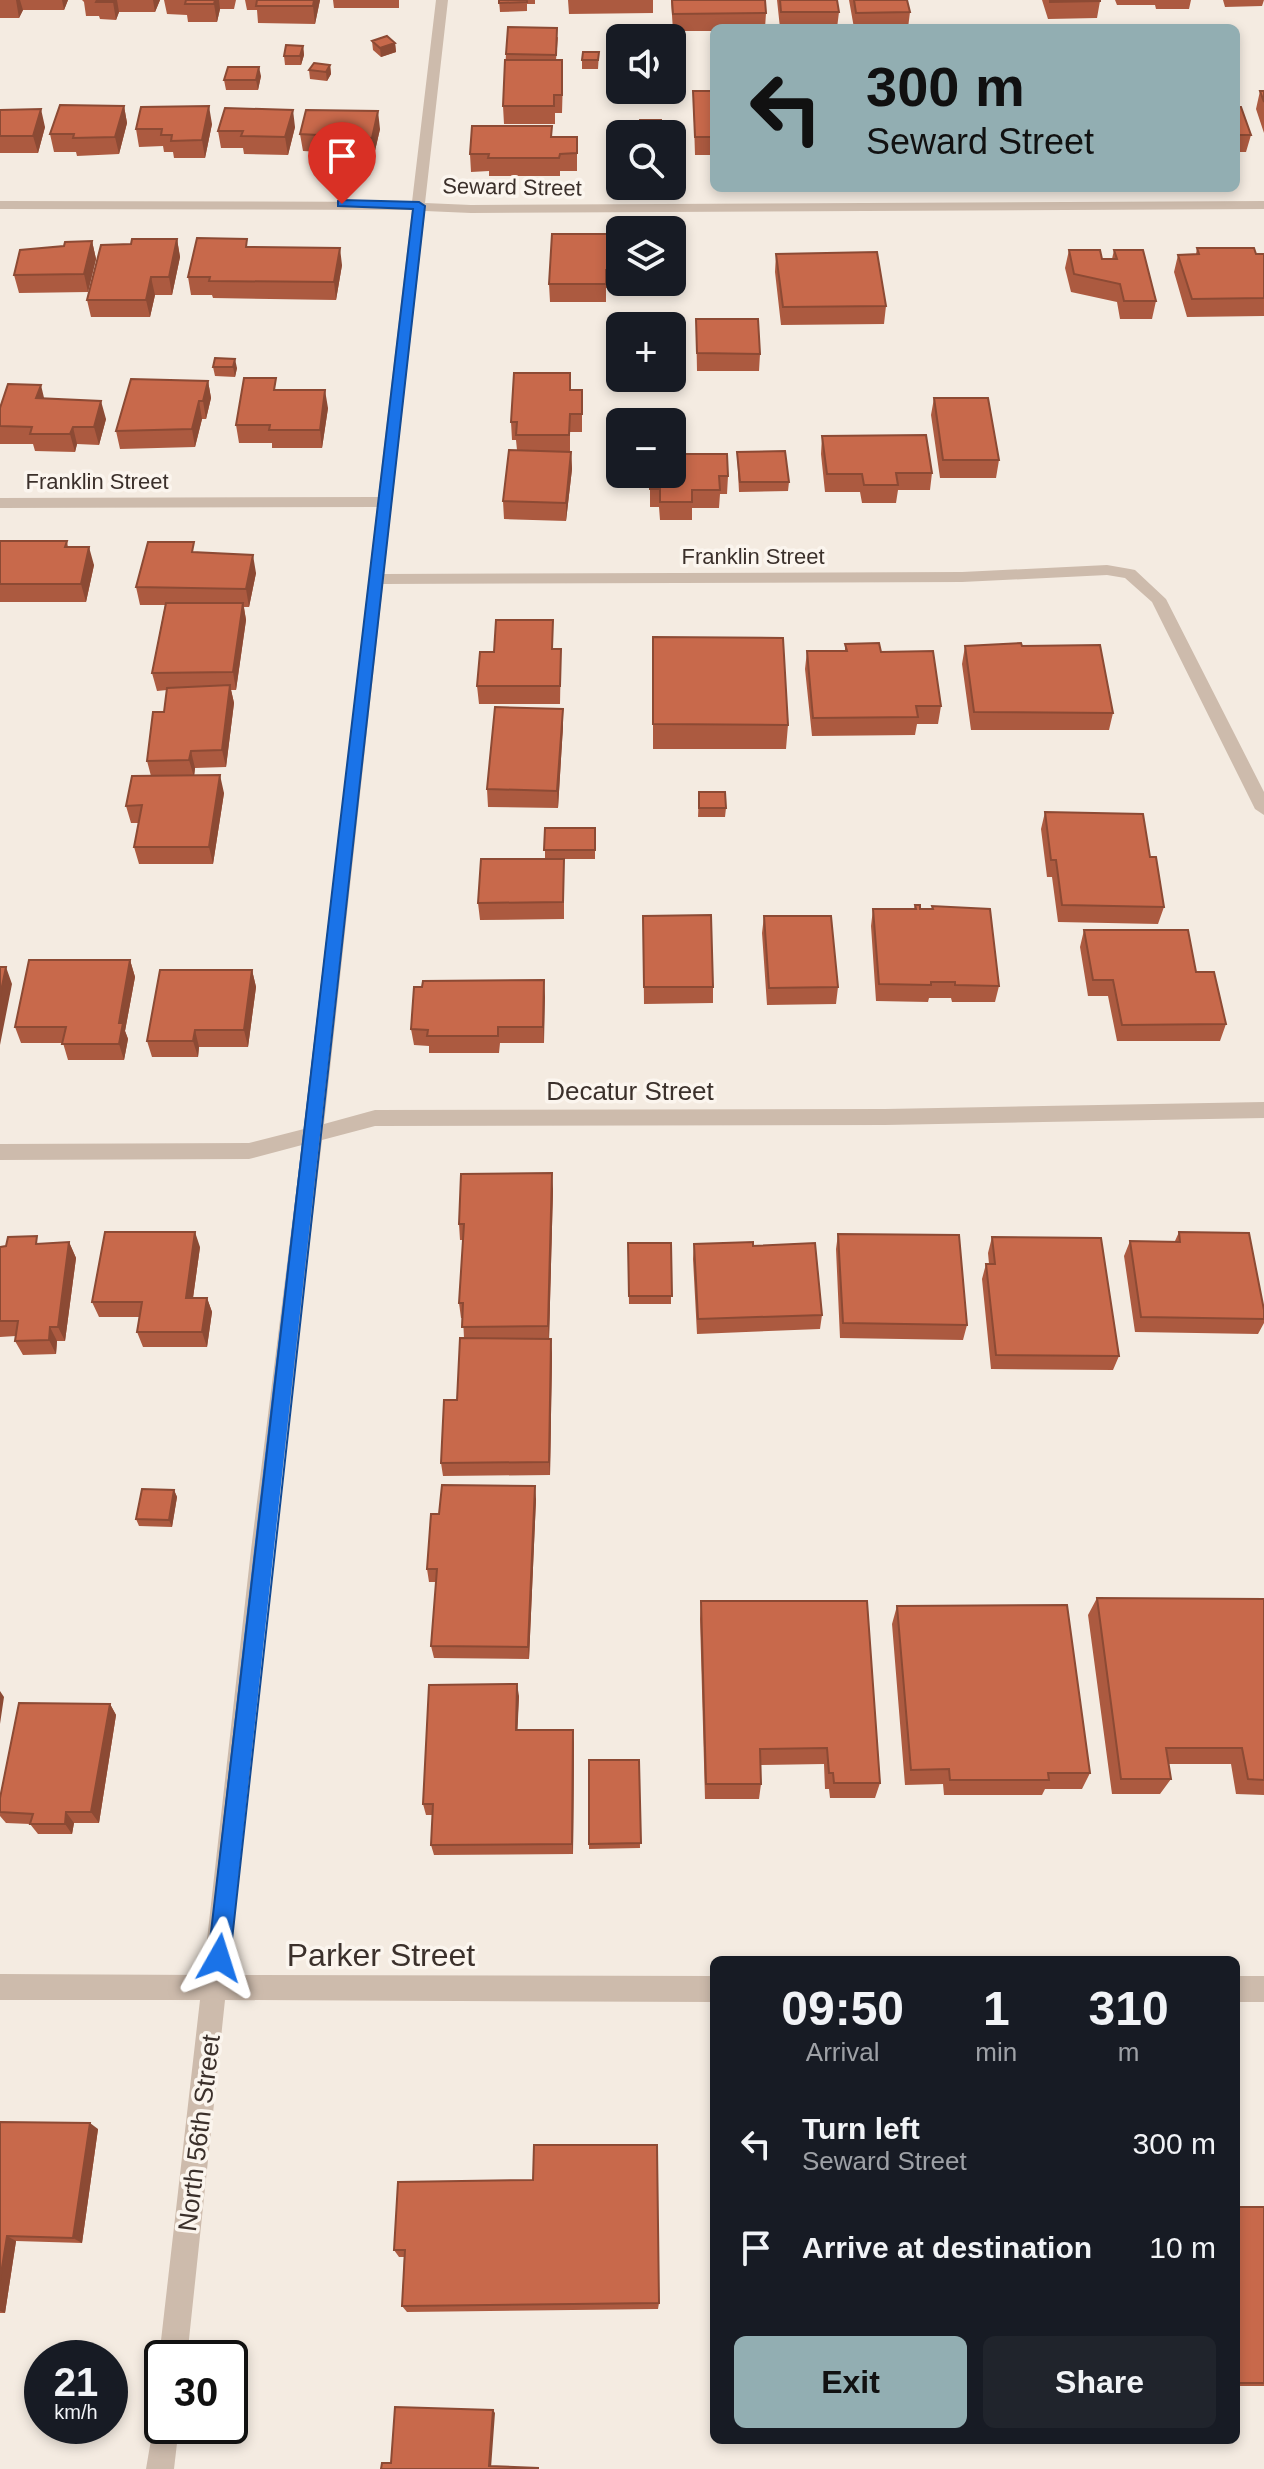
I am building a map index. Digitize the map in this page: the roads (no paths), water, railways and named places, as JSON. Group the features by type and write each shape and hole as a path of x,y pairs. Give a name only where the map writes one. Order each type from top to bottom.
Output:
{"street":[{"name":"North 56th Street","path":"175,2340 442,0"},
{"name":"Seward Street","path":"0,205 419,206 471,209 1264,205"},
{"name":"Franklin Street","path":"0,503 386,502"},
{"name":"Franklin Street","path":"376,579 962,577 1107,570 1130,574 1158,599 1264,809"},
{"name":"Decatur Street","path":"0,1152 249,1151 375,1118 885,1117 1264,1110"},
{"name":"Parker Street","path":"0,1987 710,1989"},
{"path":"1240,1989 1264,1989"},
{"path":"160,2469 163,2444"}]}
